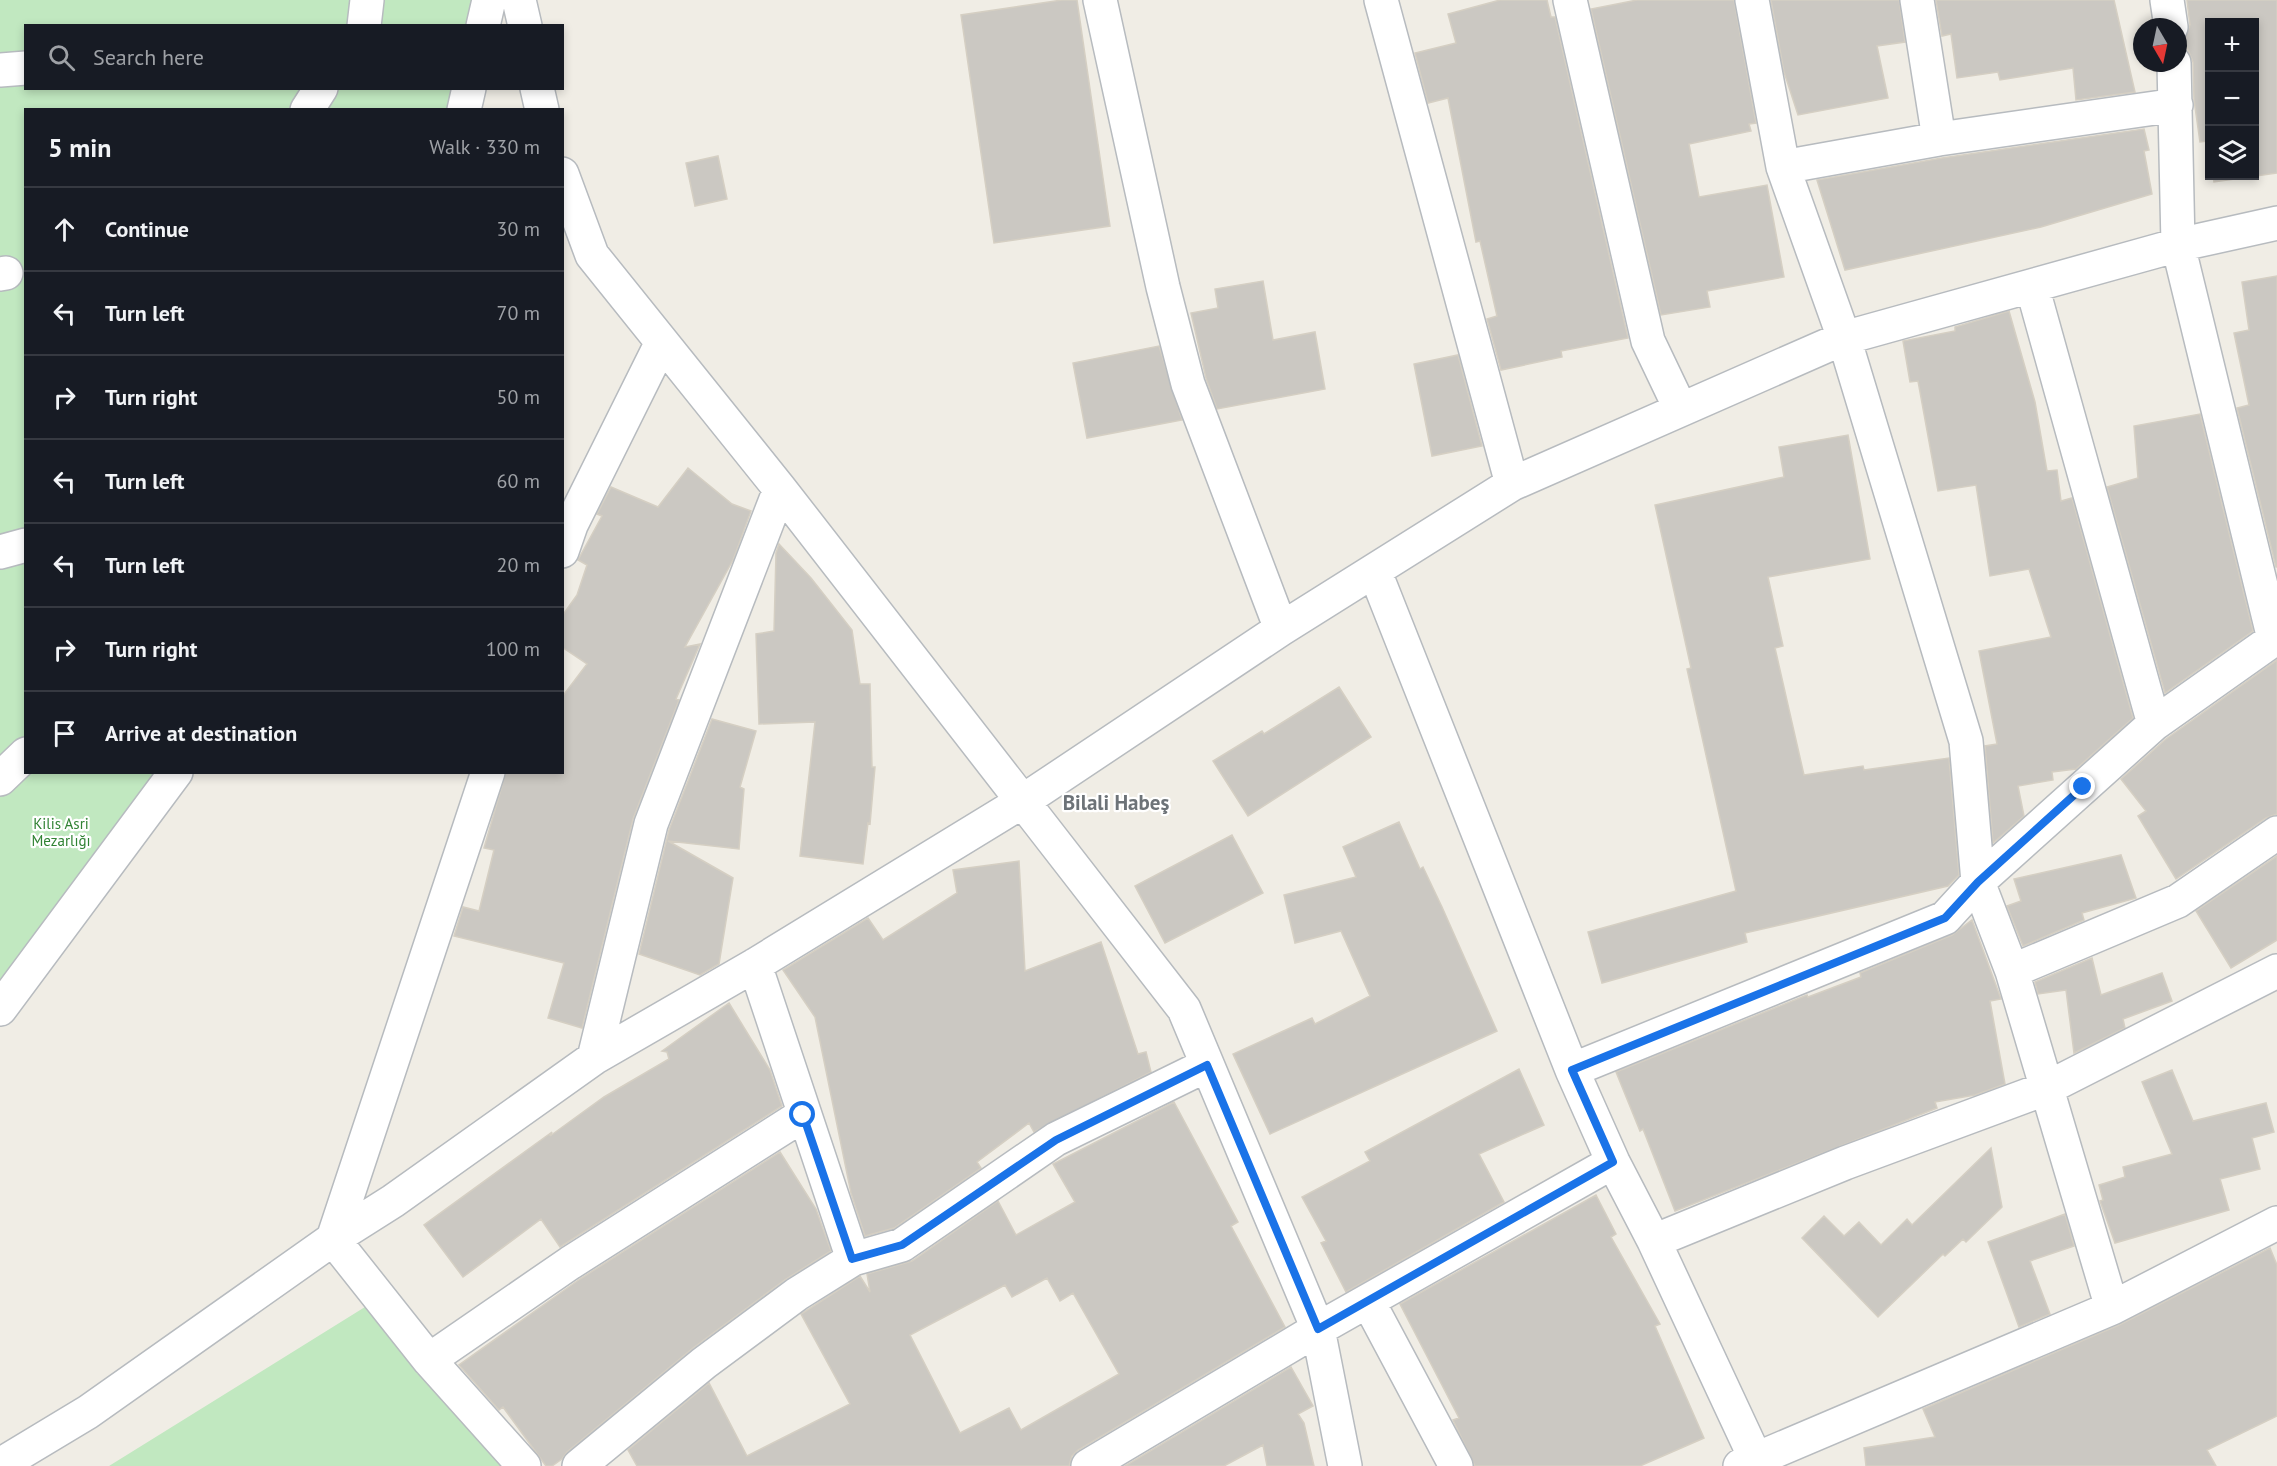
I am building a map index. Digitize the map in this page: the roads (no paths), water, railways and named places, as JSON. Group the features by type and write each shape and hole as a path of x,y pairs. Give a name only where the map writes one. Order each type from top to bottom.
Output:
{"street":[{"path":"364,24 367,0"},
{"path":"483,24 489,0"},
{"path":"519,0 525,24"},
{"path":"1100,0 1163,287 1188,384 1281,628"},
{"path":"1382,0 1512,484"},
{"path":"1570,0 1648,340 1680,408"},
{"path":"1752,0 1783,167 1844,338 1966,741 1978,882 2012,971 2112,1308"},
{"path":"1917,0 1939,139"},
{"path":"2167,0 2170,18"},
{"path":"0,70 24,68"},
{"path":"1572,1070 1945,918 1978,882 2154,724 2276,638 2178,244 2174,72"},
{"path":"308,108 320,90"},
{"path":"464,108 469,90"},
{"path":"537,90 542,108"},
{"path":"1783,167 1939,139 2176,105"},
{"path":"564,179 592,255 661,344 780,489 1184,1009 1318,1329 1345,1466"},
{"path":"0,1465 88,1412 333,1239 403,1194 594,1058 755,965 1023,801 1281,628 1375,572 1512,484 1680,408 1844,338 2178,244 2277,223"},
{"path":"2032,286 2154,724"},
{"path":"564,545 571,525 661,344"},
{"path":"594,1058 651,824 780,489"},
{"path":"0,552 24,546"},
{"path":"1375,572 1572,1070 1613,1162 1654,1241 1752,1464 2112,1308 2277,1223"},
{"path":"0,779 24,756"},
{"path":"0,1009 175,774"},
{"path":"333,1239 488,774"},
{"path":"2012,971 2178,901 2277,833"},
{"path":"755,965 852,1259"},
{"path":"1654,1241 1845,1163 2047,1088 2274,979"},
{"path":"579,1466 704,1363 797,1294 852,1259 902,1245 1056,1140 1207,1065"},
{"path":"429,1360 570,1263 803,1115"},
{"path":"1088,1466 1318,1329 1613,1162"},
{"path":"333,1239 429,1360 524,1466"},
{"path":"1368,1301 1456,1466"}],"district":[{"name":"Bilali Habeş","path":"1116,803"}],"park label":[{"name":"Kilis Asri Mezarlığı","path":"61,832"}]}
